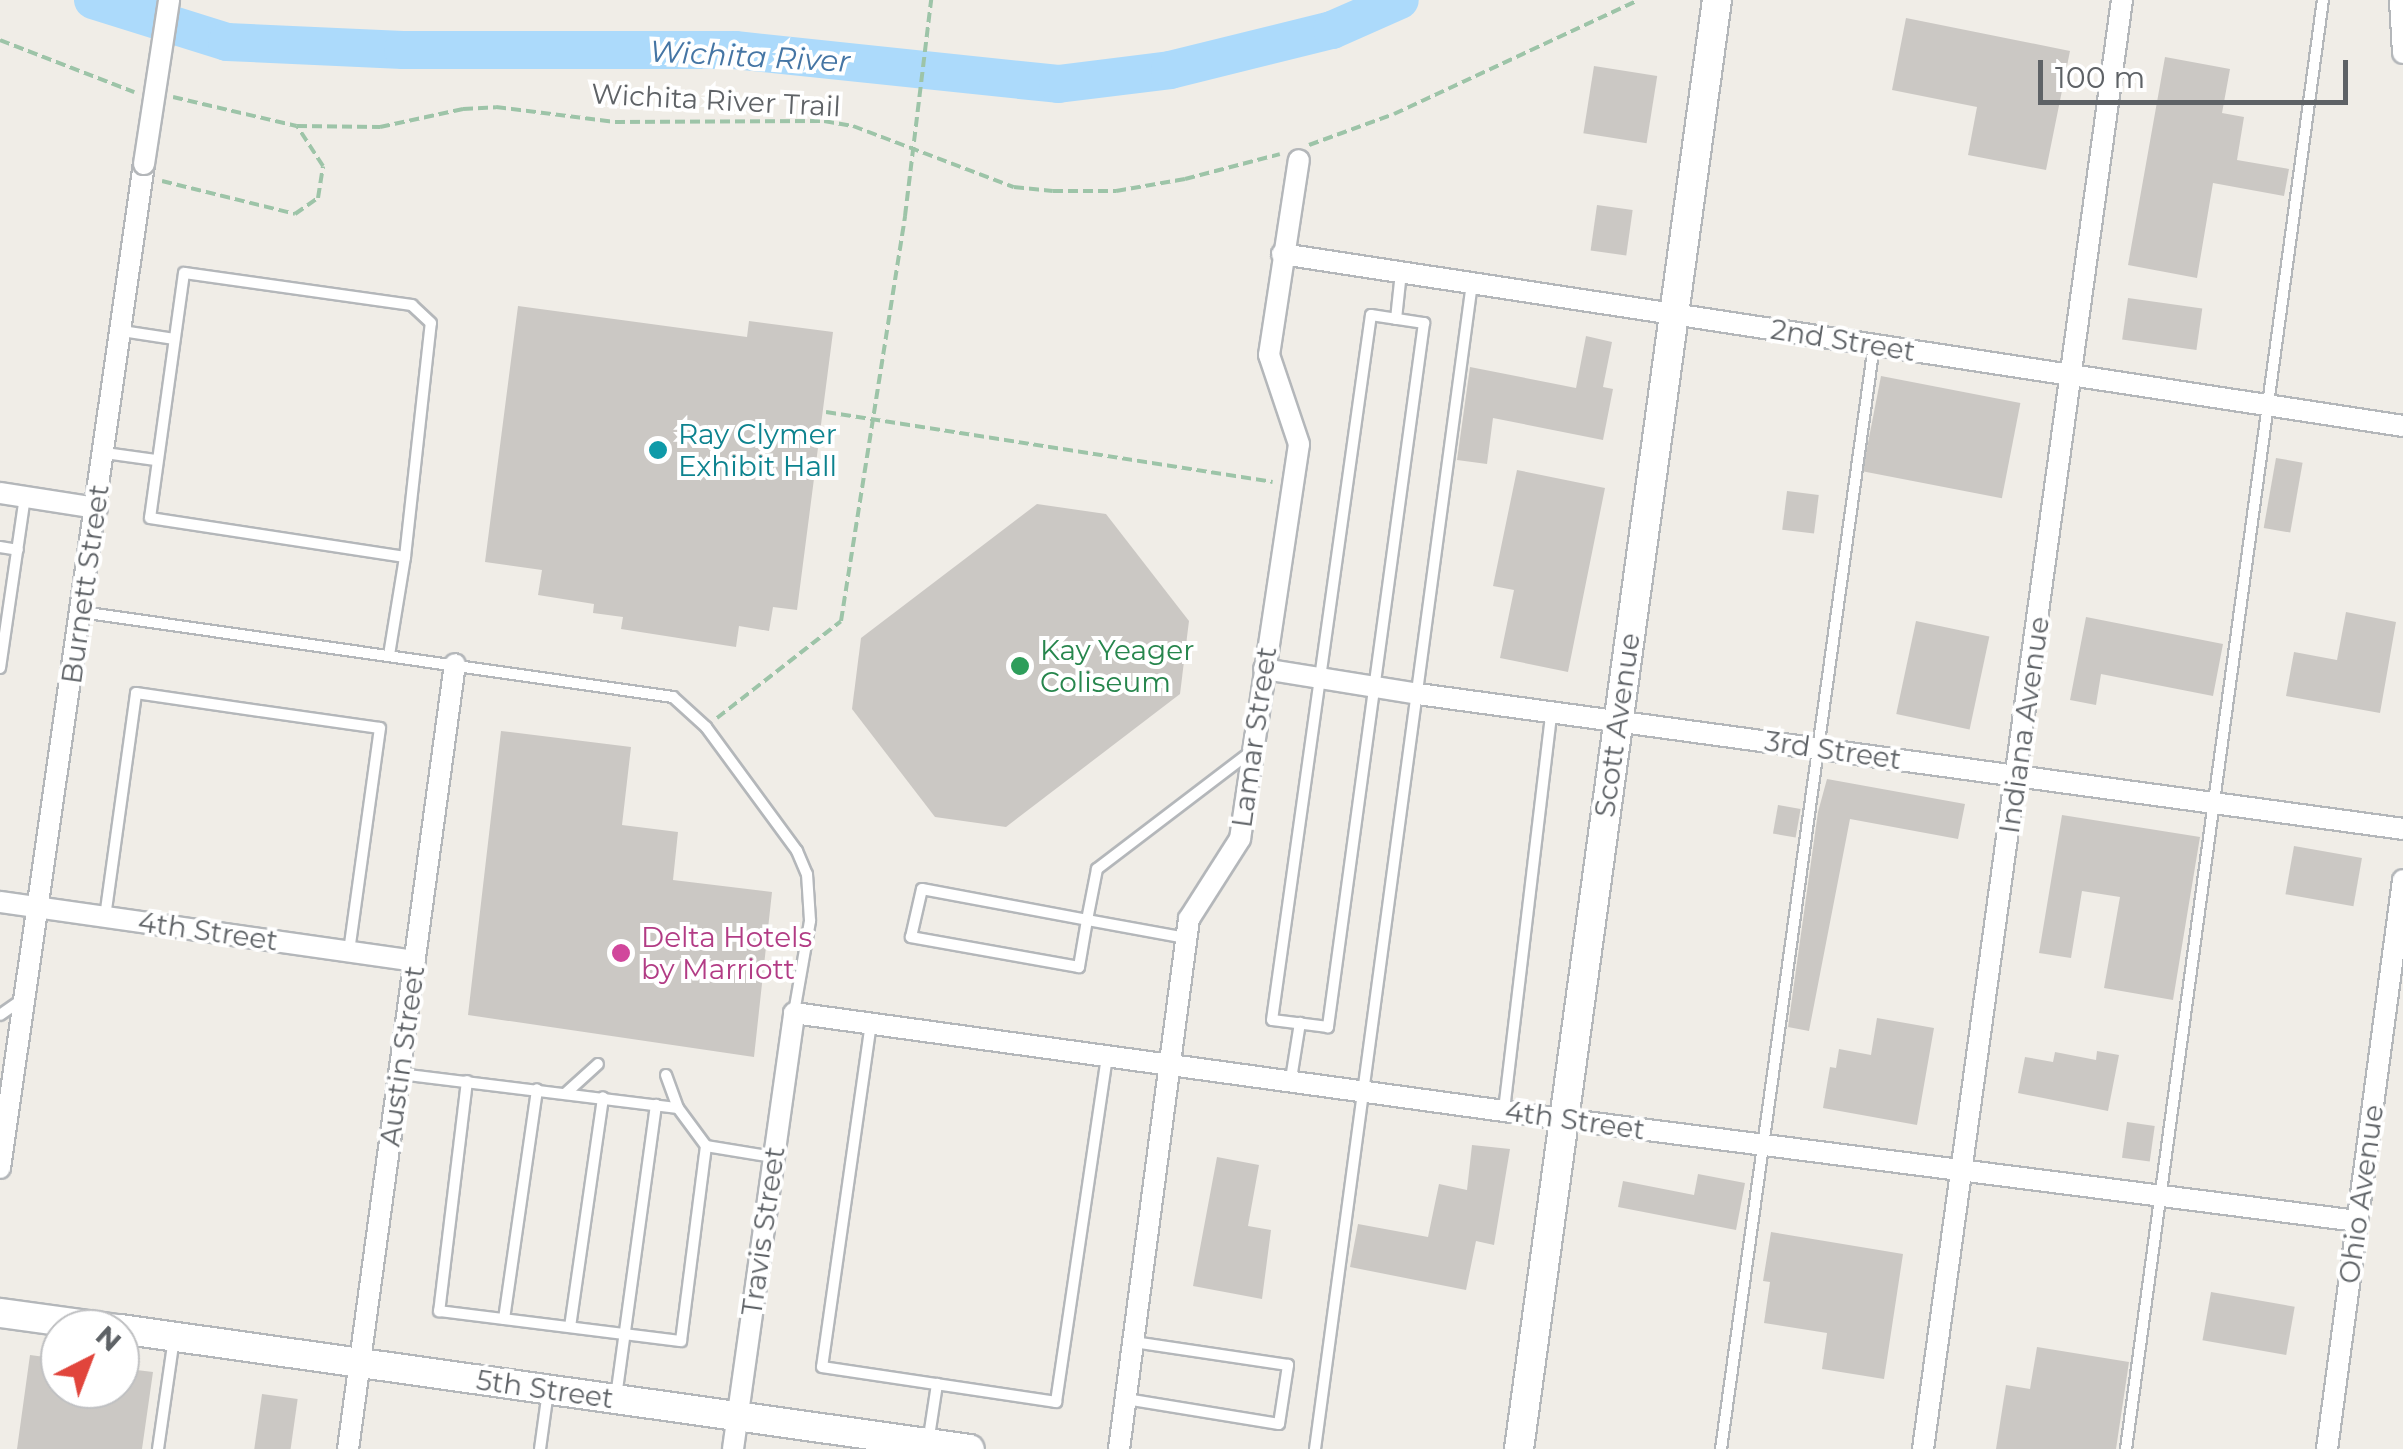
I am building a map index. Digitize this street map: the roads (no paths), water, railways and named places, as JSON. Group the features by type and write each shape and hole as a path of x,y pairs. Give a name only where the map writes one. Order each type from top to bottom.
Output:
{"main road":[{"name":"Scott Avenue","path":"1519,1449 1716,0"},
{"name":"5th Street","path":"0,1313 40,1318"},
{"name":"5th Street","path":"140,1332 970,1449"}],"street":[{"name":"Burnett Street","path":"0,1168 170,0"},
{"name":"Indiana Avenue","path":"1923,1449 2122,0"},
{"path":"2400,0 2403,53"},
{"name":"Lamar Street","path":"1119,1449 1186,938 1195,904 1240,839 1299,444 1271,371 1269,355 1293,154"},
{"name":"2nd Street","path":"1282,254 2403,426"},
{"path":"0,494 97,508"},
{"name":"Austin Street","path":"348,1449 455,664"},
{"name":"3rd Street","path":"1264,669 1418,694 2403,829"},
{"name":"Ohio Avenue","path":"2326,1449 2403,880"},
{"name":"4th Street","path":"0,902 415,961"},
{"name":"4th Street","path":"794,1013 1562,1119 2357,1221"},
{"name":"Travis Street","path":"733,1449 794,1013"}],"lane":[{"path":"2126,1449 2323,0"},
{"path":"1396,319 1401,272"},
{"path":"389,655 405,557 431,323 412,306 184,274 150,518 405,557"},
{"path":"1316,1449 1472,283"},
{"path":"1371,315 1396,319 1424,323 1328,1026 1272,1020 1371,315"},
{"path":"122,331 174,339"},
{"path":"1722,1449 1874,345"},
{"path":"105,453 156,460"},
{"path":"0,668 25,497"},
{"path":"0,547 18,550"},
{"path":"82,612 645,690 672,697 706,727 798,851 807,874 810,922 794,1013"},
{"path":"105,916 136,693 380,728 349,952"},
{"path":"1504,1110 1552,712"},
{"path":"1186,938 1088,920 922,889 911,937 1079,967 1088,920 1097,868 1253,750"},
{"path":"0,1015 24,998"},
{"path":"871,1022 822,1368 1056,1402 1107,1054"},
{"path":"1291,1079 1300,1023"},
{"path":"566,1093 598,1064"},
{"path":"400,1074 678,1108"},
{"path":"468,1082 439,1311 681,1341 706,1146 678,1108 666,1074"},
{"path":"504,1319 537,1089"},
{"path":"570,1327 603,1097"},
{"path":"616,1399 656,1106"},
{"path":"706,1146 773,1157"},
{"path":"158,1449 174,1337"},
{"path":"1126,1400 1279,1424 1288,1366 1134,1342"},
{"path":"928,1446 937,1384"},
{"path":"540,1449 548,1390"}],"waterway":[{"name":"Wichita River","path":"93,0 227,42 403,50 735,50 1058,84 1170,70 1332,30 1400,0"}],"place":[{"name":"Ray Clymer Exhibit Hall","path":"658,450"},
{"name":"Kay Yeager Coliseum","path":"1020,666"},
{"name":"Delta Hotels by Marriott","path":"621,953"}]}
